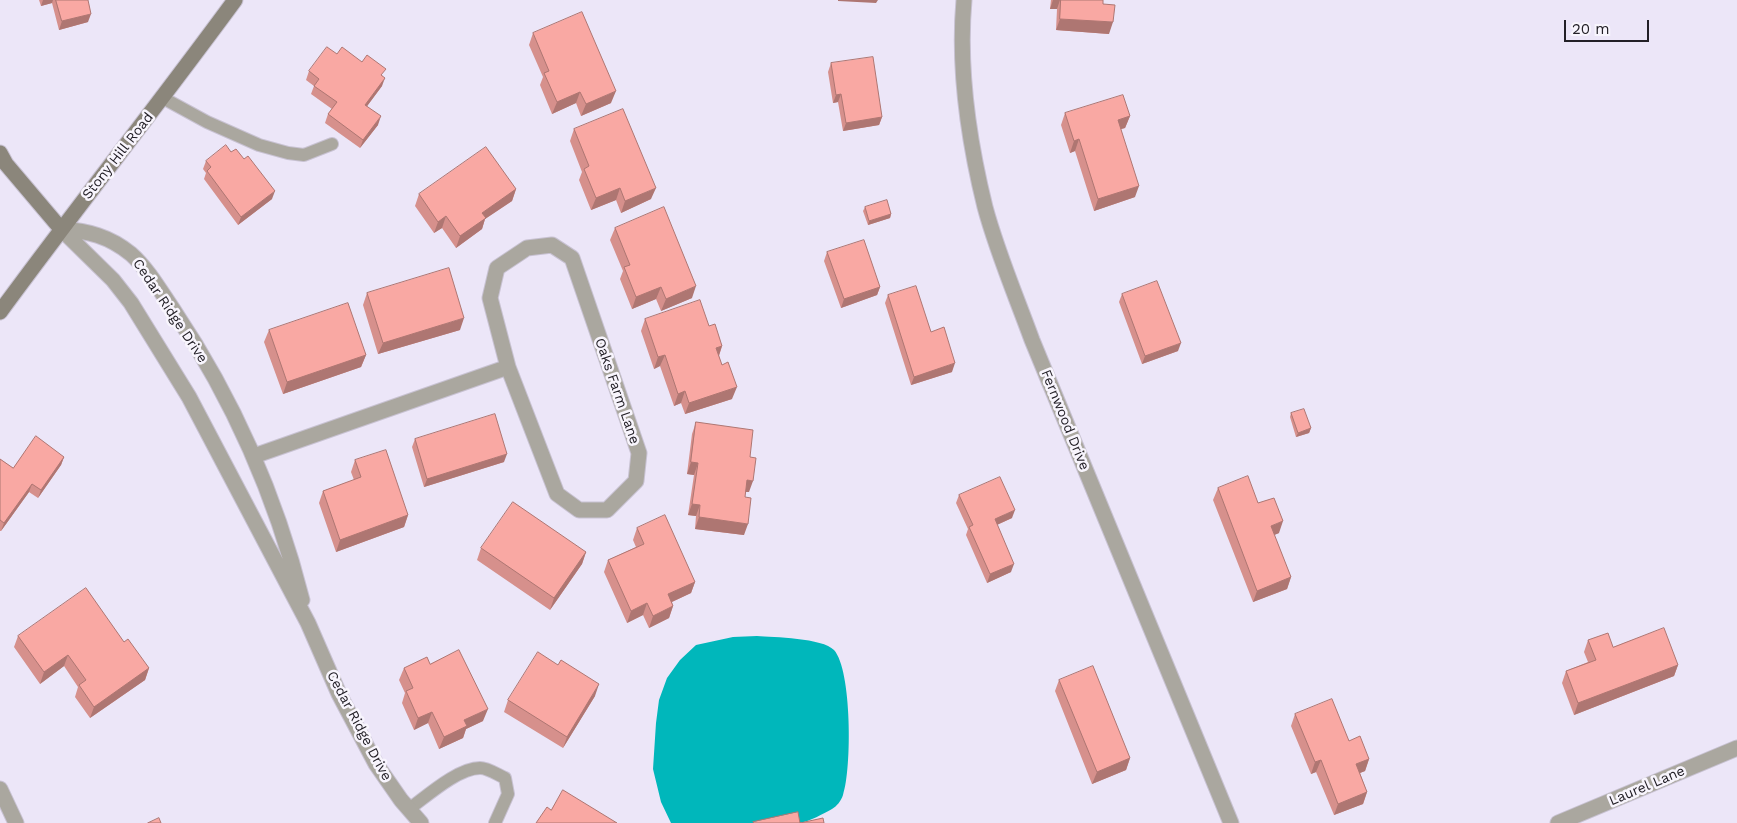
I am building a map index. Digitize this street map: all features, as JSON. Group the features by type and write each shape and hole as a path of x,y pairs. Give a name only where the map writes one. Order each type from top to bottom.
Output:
{"main road":[{"name":"Stony Hill Road","path":"0,312 236,0"},
{"path":"0,153 6,164 61,229"}],"street":[{"name":"Fernwood Drive","path":"964,0 965,90 974,153 988,216 1032,340 1231,823"},
{"name":"Cedar Ridge Drive","path":"61,229 86,231 112,241 131,254 146,270 182,323 211,371 254,456 282,528 308,624"},
{"name":"Cedar Ridge Drive","path":"61,229 113,280 131,303 189,397 308,624 339,694 376,764 421,823"},
{"name":"Oaks Farm Lane","path":"552,245 572,258 639,453 636,481 607,510 579,510 557,494 508,367 490,298 497,268 527,248 552,245"},
{"path":"254,456 508,367"},
{"name":"Laurel Lane","path":"1558,823 1737,748"},
{"path":"0,789 16,823"}],"lane":[{"path":"163,98 207,122 259,145 288,153 304,155 332,144"},
{"path":"409,809 443,784 467,770 482,768 505,778 508,794 495,823"}],"water":[{"path":"757,636 820,643 834,650 840,661 844,677 849,720 848,764 842,797 839,803 832,809 800,823 671,823 661,802 653,769 659,700 667,678 680,660 696,645 733,637"}],"building":[{"path":"56,0 88,0 91,14 62,21"},
{"path":"1061,0 1103,0 1103,4 1115,5 1113,22 1060,19"},
{"path":"582,12 616,91 586,104 580,92 557,102 544,73 549,71 533,33"},
{"path":"327,47 337,54 342,47 362,62 367,55 386,69 381,75 385,78 365,105 381,116 363,140 328,114 337,102 314,86 319,79 309,71"},
{"path":"873,57 882,117 846,123 841,94 836,95 831,63"},
{"path":"1123,95 1130,116 1118,120 1139,186 1098,199 1079,139 1074,141 1065,113"},
{"path":"623,109 656,188 625,201 620,188 596,198 584,169 589,166 574,129"},
{"path":"226,145 231,152 236,149 244,159 248,156 275,191 241,217 207,171 211,167 206,161"},
{"path":"486,147 516,189 482,213 486,218 460,236 446,216 438,222 419,194"},
{"path":"887,200 891,214 869,221 865,207"},
{"path":"664,207 696,286 666,299 661,287 636,297 624,267 630,265 615,228"},
{"path":"864,240 880,287 844,299 827,252"},
{"path":"449,268 464,318 383,343 367,293"},
{"path":"1157,281 1181,343 1145,356 1122,294"},
{"path":"916,286 931,332 944,327 955,363 914,377 888,295"},
{"path":"700,300 709,326 715,324 722,346 716,348 722,365 728,362 737,387 689,403 685,391 678,394 665,355 658,357 645,319"},
{"path":"348,303 366,355 287,382 269,330"},
{"path":"1304,409 1311,428 1298,433 1291,413"},
{"path":"495,414 507,454 427,479 415,439"},
{"path":"696,422 753,430 750,457 756,458 753,481 747,480 745,497 751,498 748,524 699,517 700,505 692,504 698,463 691,462"},
{"path":"36,436 64,457 41,490 32,484 4,523 0,520 0,459 13,468"},
{"path":"386,450 408,515 340,540 323,491 361,477 355,460"},
{"path":"1248,476 1258,503 1274,498 1283,521 1271,526 1291,577 1257,591 1218,488"},
{"path":"1000,477 1015,510 995,519 1014,564 990,574 969,527 973,525 959,495"},
{"path":"513,502 586,552 554,598 481,548"},
{"path":"665,515 695,582 668,594 673,606 653,616 647,603 631,611 608,560 644,544 637,528"},
{"path":"86,588 124,642 128,639 149,668 94,707 79,685 86,680 68,655 44,672 18,636"},
{"path":"1664,628 1678,665 1578,703 1566,671 1596,660 1588,640 1608,633 1613,647"},
{"path":"459,650 488,709 464,720 467,726 444,737 432,712 418,718 406,691 413,688 404,668 427,657 430,664"},
{"path":"538,652 558,665 561,660 599,684 567,737 508,700"},
{"path":"1093,666 1130,758 1097,772 1059,680"},
{"path":"1332,699 1349,741 1360,736 1369,759 1356,764 1367,792 1338,804 1321,760 1315,762 1295,714"},
{"path":"563,790 617,823 536,823 547,807 551,810"},
{"path":"798,812 800,823 753,822"},
{"path":"159,818 161,823 148,823"},
{"path":"823,818 824,823 800,823"}]}
